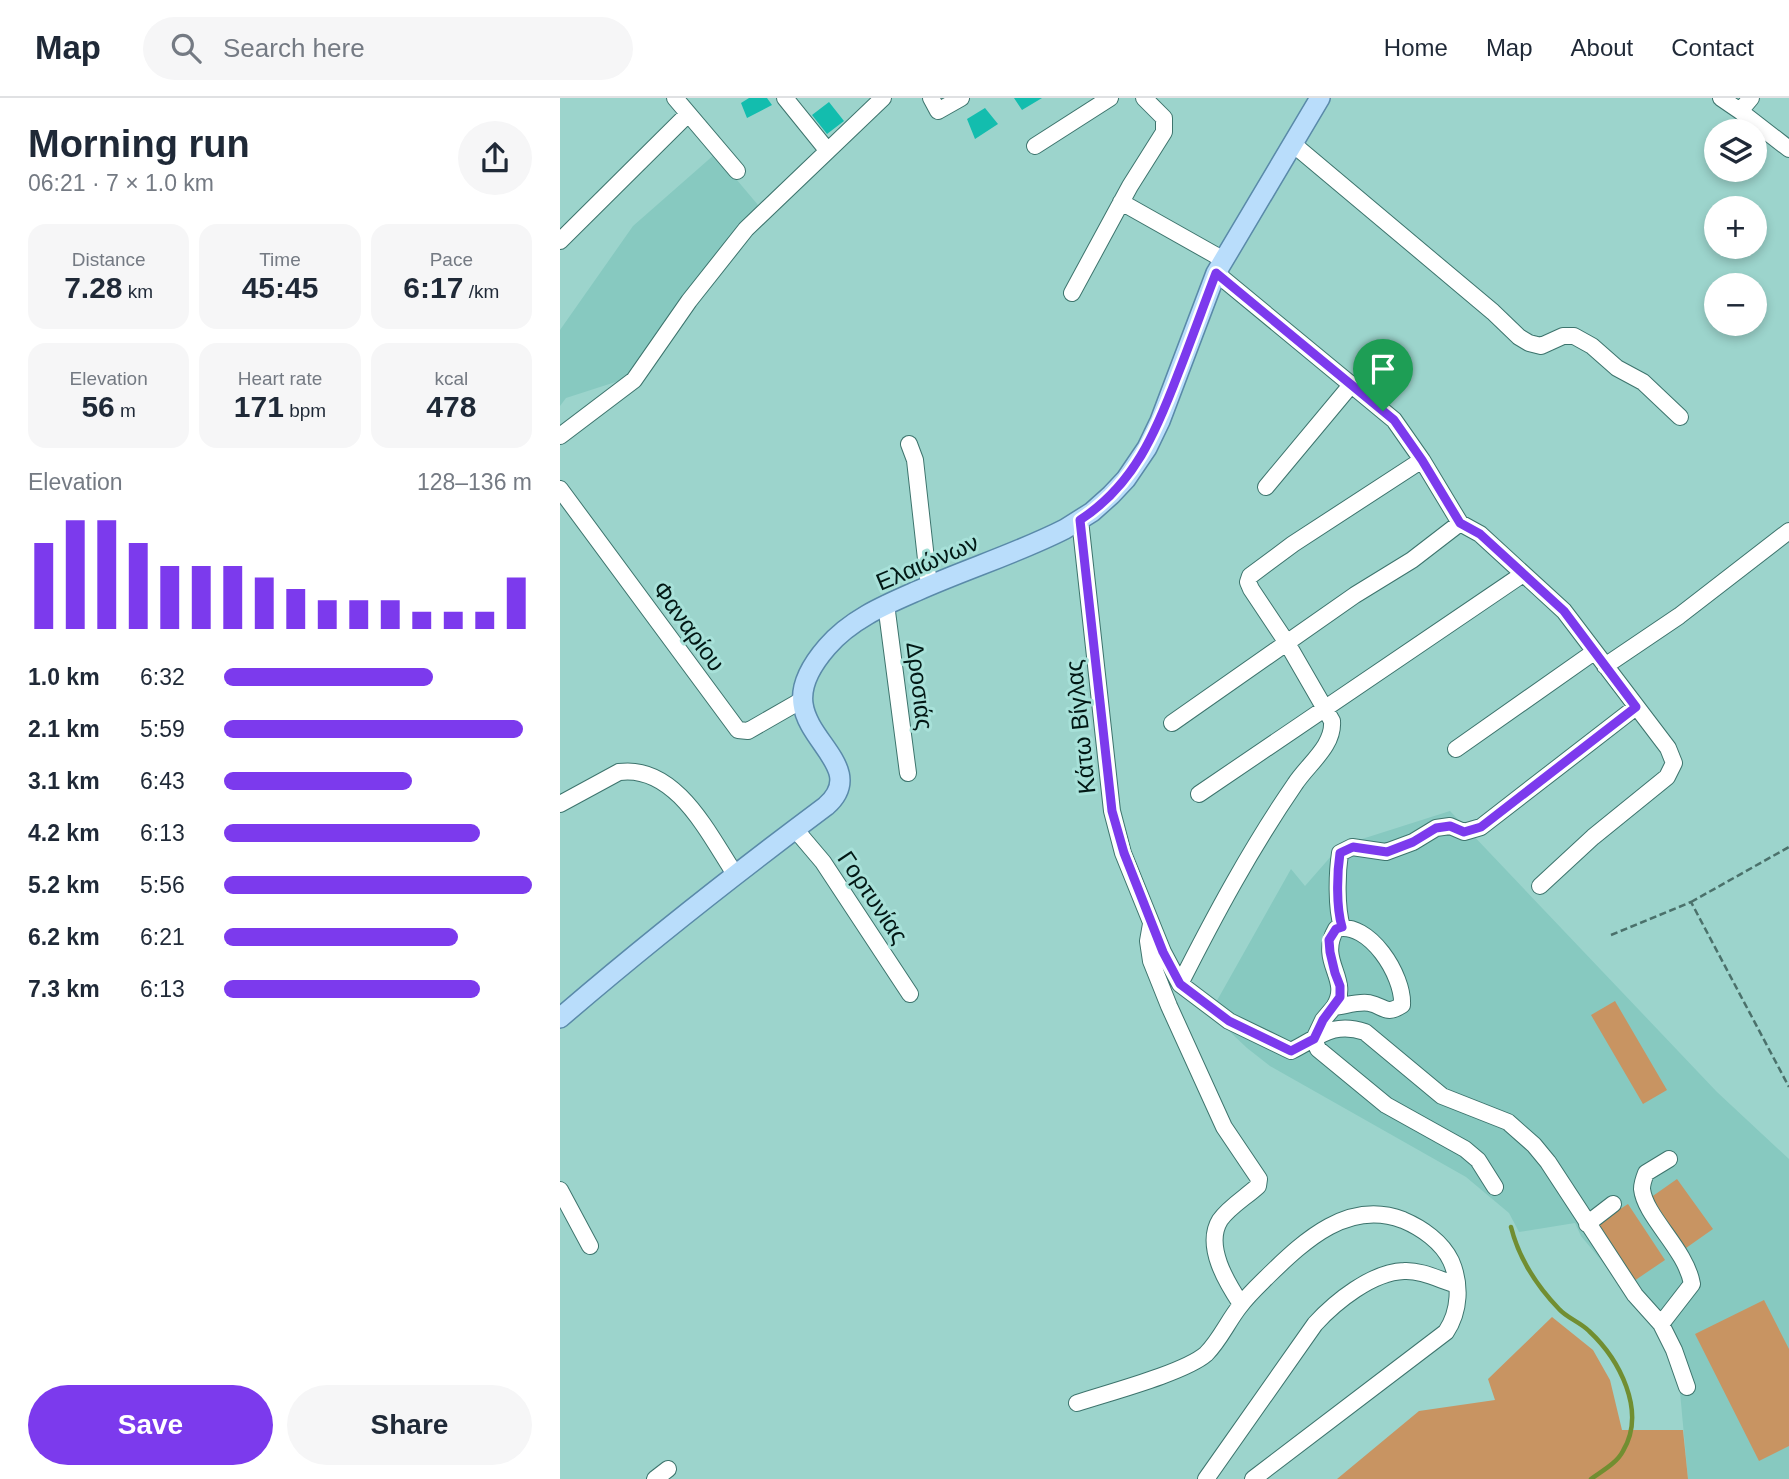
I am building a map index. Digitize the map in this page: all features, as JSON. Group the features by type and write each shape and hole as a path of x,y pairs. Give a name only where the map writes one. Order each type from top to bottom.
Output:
{"main road":[{"name":"Ελαιώνων","path":"802,700 808,676 827,647 846,629 886,604 1052,536 1080,520 1119,488 1147,448 1160,421 1220,267 1320,98"},
{"path":"560,1018 630,957 833,800 842,779 838,767 813,731 802,700"}],"street":[{"path":"675,98 737,171"},
{"path":"785,98 827,150"},
{"path":"560,436 634,380 689,301 746,229 883,98"},
{"path":"931,98 937,111 961,98"},
{"path":"1035,146 1110,98"},
{"path":"1072,293 1166,126 1164,118 1144,98"},
{"path":"1721,98 1789,149"},
{"path":"1740,111 1751,98"},
{"path":"560,241 688,114"},
{"path":"1293,144 1493,312 1519,337 1530,344 1541,346 1563,336 1574,336 1592,346 1618,368 1643,382 1680,418"},
{"path":"1121,202 1220,267 1351,385 1394,420 1460,523 1480,534 1564,611 1668,748 1674,763 1667,777 1540,886"},
{"path":"1266,487 1351,385"},
{"path":"909,444 915,460 929,586"},
{"path":"1422,460 1293,544 1250,576 1248,582 1251,589 1287,643 1332,721 1333,731 1296,781 1220,903 1180,984 1229,1021 1291,1051 1334,1027 1350,1027 1365,1032 1441,1096 1508,1122 1534,1145 1548,1162 1635,1295 1661,1324 1684,1373 1687,1387"},
{"name":"Φαναρίου","path":"560,489 739,732 748,731 802,700"},
{"name":"Κάτω Βίγλας","path":"1080,520 1112,811 1124,853 1151,922 1180,984"},
{"path":"1172,723 1355,595 1412,560 1460,523"},
{"path":"1605,666 1679,616 1789,531"},
{"path":"1199,794 1523,574"},
{"name":"Δροσιάς","path":"886,604 908,773"},
{"path":"1456,749 1594,652"},
{"path":"1342,927 1339,916 1340,853 1353,847 1387,852 1413,842 1436,828 1450,826 1464,832 1481,827 1636,707"},
{"path":"560,804 619,772 652,778 670,787 688,803 735,874"},
{"name":"Γορτυνίας","path":"795,828 823,862 910,993"},
{"path":"1151,922 1149,951 1169,1006 1224,1128 1259,1179 1258,1186 1221,1220 1215,1237 1226,1280 1241,1304"},
{"path":"1334,1007 1369,1003 1381,1009 1393,1010 1402,1005 1403,993 1396,972 1368,938 1354,929 1336,929 1329,940 1340,997 1323,1020 1314,1039 1318,1049 1386,1105 1465,1149 1478,1160 1495,1187"},
{"path":"1661,1324 1692,1284 1689,1269 1642,1191 1646,1172 1669,1160"},
{"path":"560,1190 590,1246"},
{"path":"1587,1224 1613,1205"},
{"path":"1077,1403 1195,1361 1215,1343 1241,1304 1288,1257 1328,1226 1350,1217 1371,1214 1396,1217 1413,1224 1433,1238 1450,1258 1457,1285 1457,1305 1453,1321 1446,1332 1253,1479"},
{"path":"1206,1479 1308,1333 1337,1301 1371,1281 1390,1273 1405,1271 1422,1273 1457,1285"}],"path":[{"path":"1611,935 1691,901 1789,847"},
{"path":"1691,901 1789,1087"}],"shaded area":[{"path":"715,154 758,205 631,377 566,398 560,406 560,330 633,226"},
{"path":"1450,811 1717,1092 1789,1159 1789,1479 1688,1479 1675,1365 1658,1329 1581,1236 1575,1223 1519,1232 1509,1213 1466,1177 1270,1066 1210,1013 1291,869 1305,886 1340,846"},
{"path":"1615,1001 1667,1090 1643,1104 1591,1015"},
{"path":"1677,1179 1713,1229 1686,1248 1650,1198"},
{"path":"1628,1204 1665,1260 1634,1281 1597,1224"},
{"path":"1764,1300 1789,1349 1789,1446 1759,1461 1695,1334"},
{"path":"1552,1317 1593,1350 1610,1380 1622,1430 1683,1430 1688,1479 1337,1479 1419,1411 1495,1400 1488,1379"}],"building":[{"path":"749,98 767,98 772,105 747,118 741,103"},
{"path":"1014,98 1042,98 1022,110"},
{"path":"829,102 844,121 827,134 812,115"},
{"path":"985,108 998,124 975,139 967,119"}],"waterway":[{"path":"1511,1227 1524,1261 1536,1281 1562,1312 1585,1328 1600,1343 1626,1386 1631,1403 1630,1436 1617,1459 1591,1479"}],"route":[{"path":"1216,273 1383,411 1404,432 1460,523 1480,534 1564,611 1636,707 1481,827 1464,832 1450,826 1436,828 1413,842 1387,852 1353,847 1340,853 1339,916 1342,927 1336,929 1329,940 1340,997 1323,1020 1314,1039 1291,1051 1229,1021 1180,984 1163,952 1124,853 1112,811 1080,520 1119,488 1152,439 1216,273"}]}
